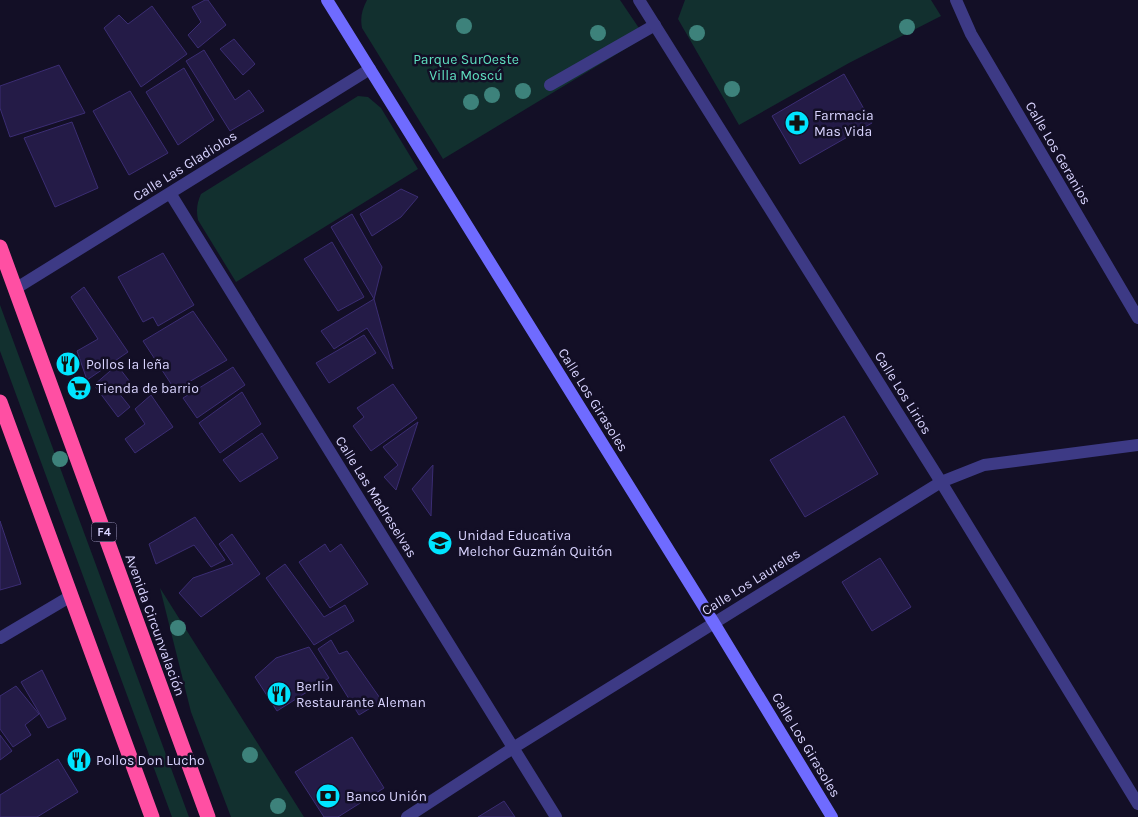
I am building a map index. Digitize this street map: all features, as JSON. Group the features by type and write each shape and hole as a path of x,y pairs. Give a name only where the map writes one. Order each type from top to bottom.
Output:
{"highway":[{"name":"Avenida Circunvalación","path":"0,247 208,817"},
{"path":"0,402 152,817"}],"street":[{"name":"Calle Los Girasoles","path":"327,0 714,623 832,817"},
{"name":"Calle Los Lirios","path":"639,0 941,482 1138,804"},
{"name":"Calle Los Geranios","path":"956,0 971,34 1138,318"},
{"path":"550,85 654,25"},
{"name":"Calle Las Gladiolos","path":"15,289 370,70"},
{"name":"Calle Las Madreselvas","path":"170,193 556,817"},
{"name":"Calle Los Laureles","path":"407,817 514,748 941,482 984,464 1138,445"},
{"path":"0,638 71,596"}],"green space":[{"name":"Parque SurOeste Villa Moscú","path":"367,0 620,0 645,37 443,159 362,28 362,14"},
{"path":"685,0 931,0 941,16 849,63 739,125 678,19"},
{"name":"Parque SurOeste Villa Moscú","path":"358,96 368,97 381,108 418,169 236,282 198,220 197,207 201,194"},
{"path":"0,305 189,817 172,817 0,351"},
{"path":"160,588 304,817 231,817 191,712"}],"building":[{"path":"208,0 226,25 198,48 188,35 201,22 192,7"},
{"path":"152,6 187,54 141,87 104,28 119,15 128,24"},
{"path":"234,39 255,64 243,75 220,49"},
{"path":"204,50 235,100 249,90 264,111 230,131 186,61"},
{"path":"59,65 85,113 10,137 0,108 0,86"},
{"path":"184,68 214,120 178,145 146,92"},
{"path":"844,74 872,123 800,164 772,116"},
{"path":"130,91 168,153 129,175 93,111"},
{"path":"72,122 98,188 55,207 24,138"},
{"path":"401,189 418,197 401,217 372,236 360,214"},
{"path":"352,214 382,267 374,299 331,227"},
{"path":"332,242 364,297 338,311 304,259"},
{"path":"163,253 194,305 158,326 153,317 143,322 118,277"},
{"path":"84,287 128,352 87,380 77,351 98,339 71,297"},
{"path":"374,299 393,369 367,328 334,349 321,331"},
{"path":"193,311 227,360 175,390 143,341"},
{"path":"364,335 376,353 329,383 316,363"},
{"path":"117,365 130,382 118,392 130,407 118,417 94,385"},
{"path":"233,367 245,385 197,418 183,398"},
{"path":"393,384 417,418 371,451 353,426 364,417 357,408"},
{"path":"242,392 261,424 220,453 199,423"},
{"path":"151,395 173,427 135,453 125,439 145,424 135,409"},
{"path":"844,416 878,474 805,517 770,460"},
{"path":"418,422 396,490 384,477 398,465 383,447"},
{"path":"262,433 278,458 240,482 223,460"},
{"path":"433,465 431,516 412,489"},
{"path":"195,517 225,560 211,567 194,545 156,564 149,544"},
{"path":"0,521 21,584 0,590"},
{"path":"232,534 260,574 201,617 179,593 193,578 233,564 219,544"},
{"path":"325,544 330,552 341,544 368,584 330,608 299,562"},
{"path":"880,558 911,607 872,631 842,582"},
{"path":"285,564 324,617 345,605 354,621 314,645 266,578"},
{"path":"331,640 339,654 347,651 382,701 359,715 318,649"},
{"path":"309,647 329,678 277,711 255,677 276,658"},
{"path":"42,670 66,719 48,728 21,682"},
{"path":"16,686 39,714 25,725 31,735 13,747 0,729 0,696"},
{"path":"0,735 12,751 0,760"},
{"path":"352,737 384,788 338,817 324,817 295,772"},
{"path":"58,759 78,792 37,817 0,817 0,795"},
{"path":"504,801 515,817 478,817"}],"place":[{"name":"Farmacia Mas Vida","path":"797,123"},
{"name":"Pollos la leña","path":"68,364"},
{"name":"Tienda de barrio","path":"79,388"},
{"name":"Unidad Educativa Melchor Guzmán Quitón","path":"440,543"},
{"name":"Berlin Restaurante Aleman","path":"279,694"},
{"name":"Pollos Don Lucho","path":"79,760"},
{"name":"Banco Unión","path":"328,796"}]}
